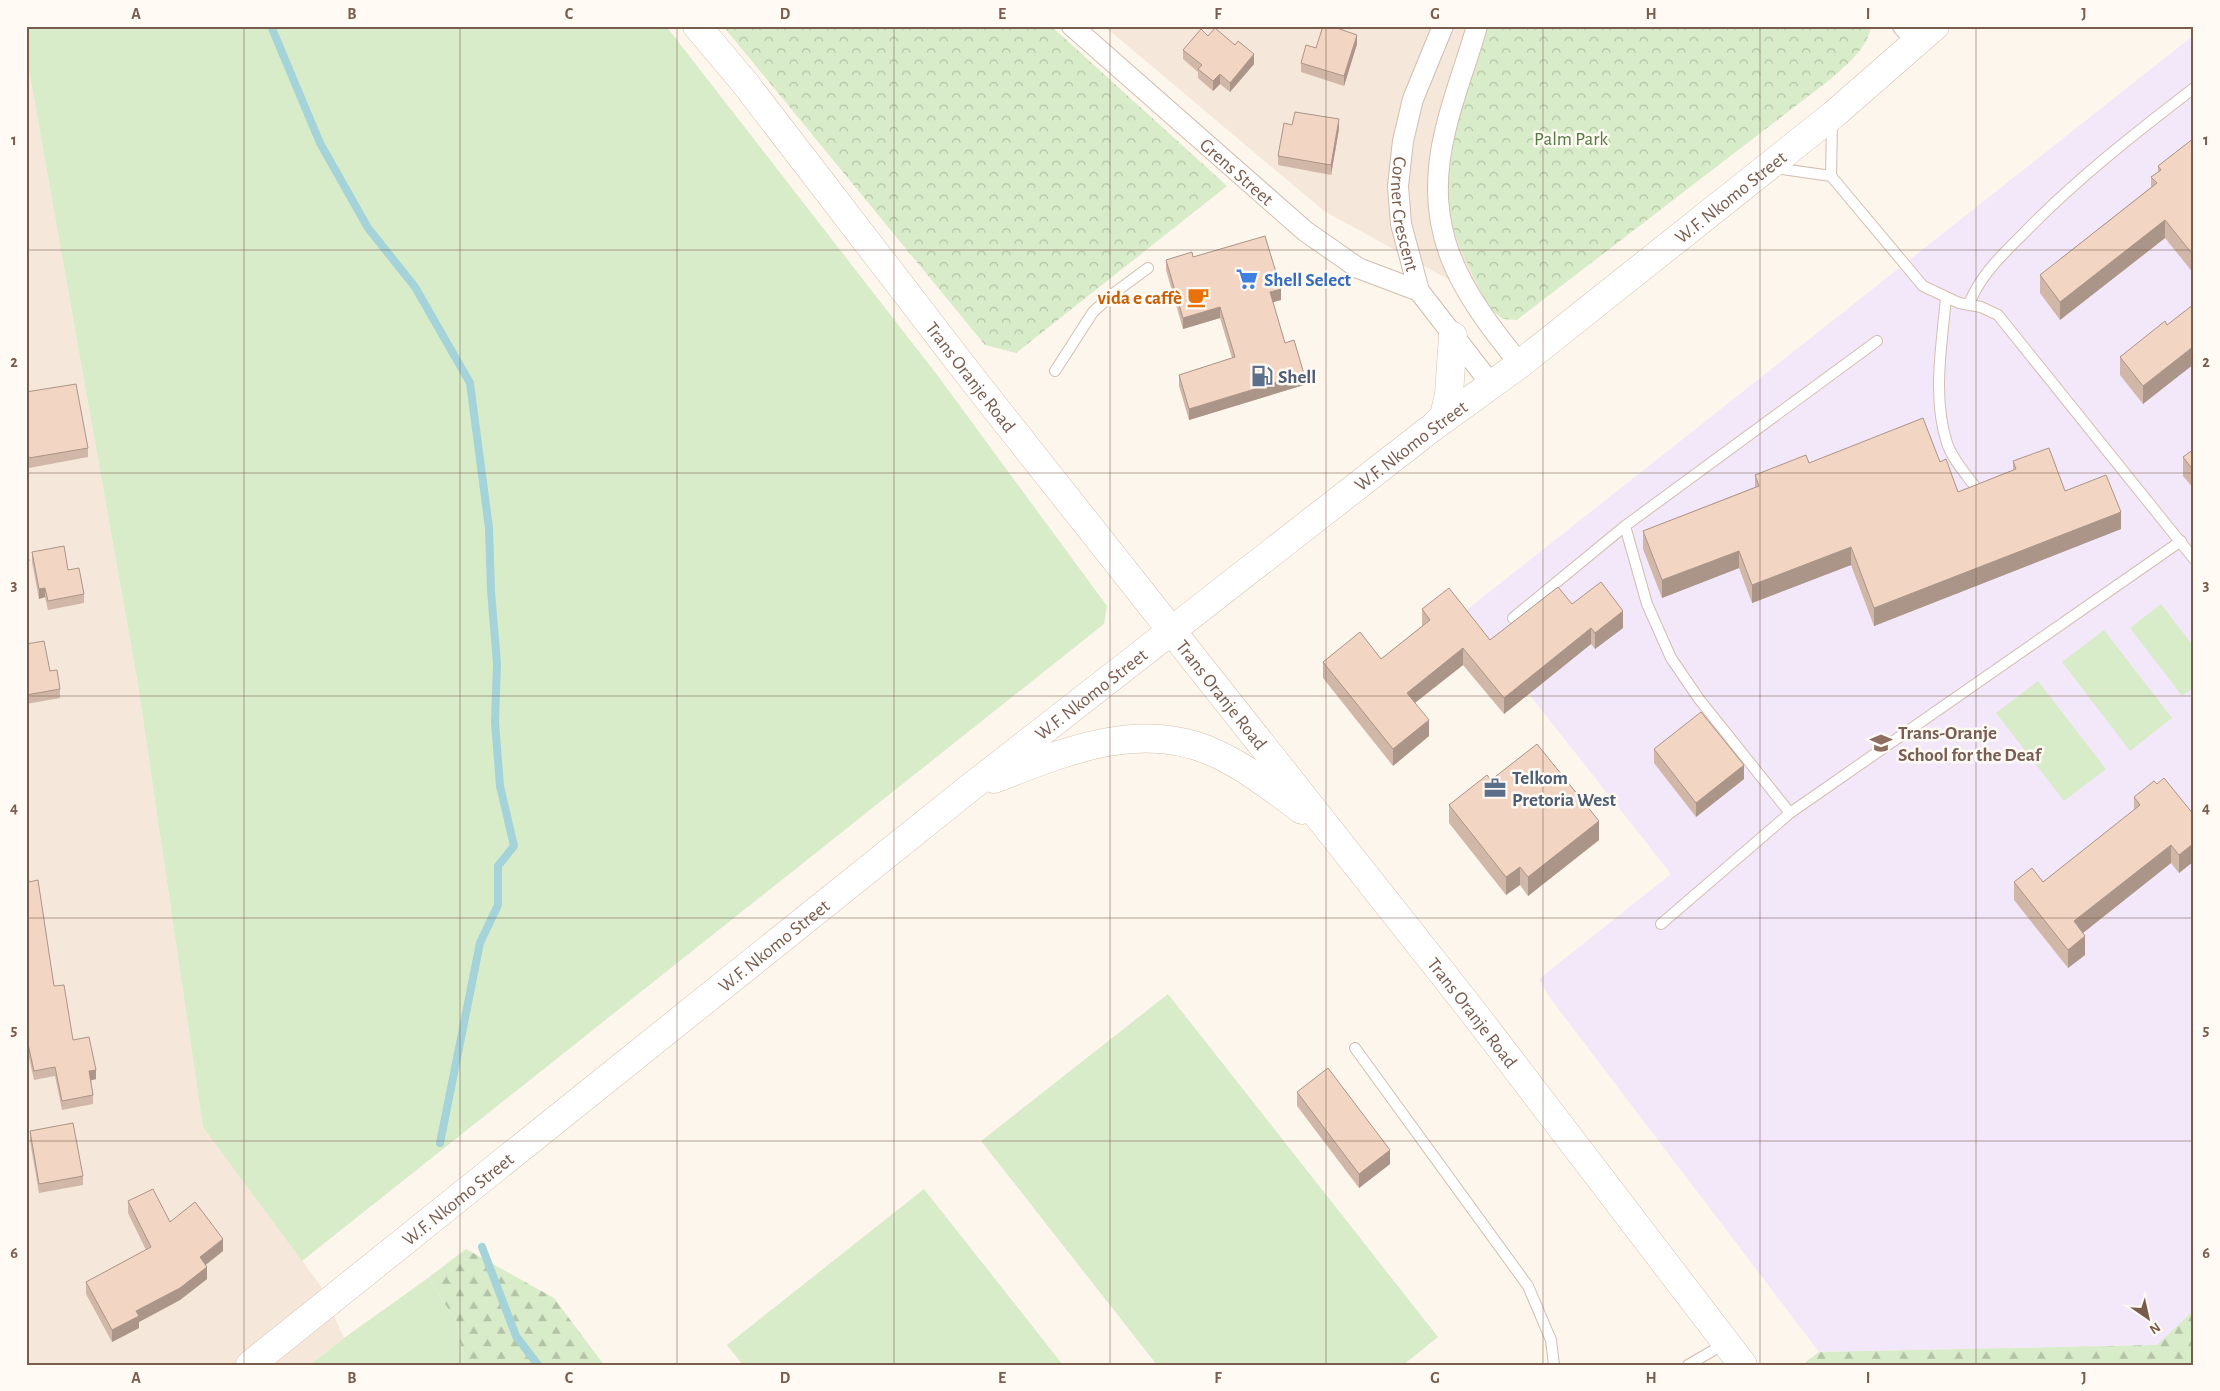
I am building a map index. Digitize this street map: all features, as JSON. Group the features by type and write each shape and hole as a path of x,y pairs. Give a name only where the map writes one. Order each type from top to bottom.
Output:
{"main road":[{"name":"Trans Oranje Road","path":"697,26 744,82 974,382 1172,629 1470,1008 1743,1365"},
{"name":"W.F. Nkomo Street","path":"250,1365 967,790 1429,430 1520,364 1832,115 1918,31"},
{"path":"1429,430 1444,416 1449,394 1453,336"},
{"path":"967,790 1058,754 1107,740 1156,738 1179,741 1216,753 1248,772 1328,828"}],"street":[{"name":"Grens Street","path":"1072,26 1305,231 1332,252 1358,268 1419,292"},
{"name":"Corner Crescent","path":"1443,26 1414,99 1403,141 1398,186 1401,224 1419,292 1491,384"},
{"name":"Corner Crescent","path":"1477,26 1444,134 1439,171 1439,210 1446,246 1460,281 1485,320 1520,364"}],"lane":[{"path":"1969,304 1976,286 1993,265 2055,201 2194,88"},
{"path":"1832,115 1831,176 1923,286 1946,297 1981,306 1998,315 2194,559"},
{"path":"1768,166 1831,176"},
{"path":"1054,371 1093,312 1114,293 1148,268"},
{"path":"1946,297 1941,354 1941,414 1947,444 1976,488"},
{"path":"1513,618 1625,526 1877,341"},
{"path":"1625,526 1647,604 1671,658 1699,699 1790,813"},
{"path":"1661,924 1790,813 2180,541"},
{"path":"1355,1048 1528,1286 1551,1340 1554,1365"},
{"path":"1688,1365 1726,1342"}],"shaded area":[{"path":"1104,26 1833,26 1484,299 1324,211"},
{"name":"Trans-Oranje School for the Deaf","path":"2194,35 2194,1310 2158,1345 1819,1352 1550,998 1539,979 1671,874 1464,612"},
{"path":"26,53 138,685 203,1126 320,1285 344,1338 310,1365 26,1365"}],"green space":[{"path":"26,26 666,26 938,376 1107,606 1104,624 302,1261 203,1127 138,685 26,53"},
{"path":"723,26 1051,26 1227,186 1016,353 985,345"},
{"name":"Palm Park","path":"1488,26 1871,26 1866,41 1861,48 1832,78 1517,320 1503,319 1490,309 1453,228 1448,193 1449,168 1453,144"},
{"path":"2161,604 2194,647 2194,687 2182,696 2130,628"},
{"path":"2104,630 2172,718 2130,751 2062,662"},
{"path":"2038,681 2106,769 2064,801 1996,713"},
{"path":"1168,994 1438,1337 1403,1365 1157,1365 981,1141"},
{"path":"924,1189 1063,1365 743,1365 727,1345"},
{"path":"466,1249 554,1298 604,1365 464,1365 457,1322 428,1278"},
{"path":"428,1278 457,1322 464,1365 310,1365 344,1338"},
{"path":"2194,1310 2194,1365 1802,1365 1819,1352 2157,1345"}],"building":[{"path":"1323,26 1331,26 1357,35 1344,76 1301,63 1306,45 1316,48"},
{"path":"1215,28 1235,45 1238,41 1254,54 1230,83 1220,74 1213,81 1198,69 1202,65 1183,50 1201,29 1208,36"},
{"path":"1295,112 1339,119 1331,165 1278,156 1284,123 1292,125"},
{"path":"2194,138 2194,256 2165,220 2060,302 2040,275 2157,183 2151,177 2161,170 2158,166"},
{"path":"1265,236 1281,289 1270,292 1285,343 1294,340 1304,374 1189,409 1179,375 1235,357 1220,307 1183,318 1166,260 1192,252 1193,257"},
{"path":"2194,304 2194,346 2143,386 2120,357 2165,321 2167,325"},
{"path":"76,384 88,448 29,458 26,441 26,392"},
{"path":"1923,418 1940,462 1946,459 1958,492 2016,469 2013,461 2049,448 2065,491 2106,475 2121,512 1874,608 1851,547 1752,585 1739,551 1662,580 1643,531 1759,486 1755,475 1806,455 1809,463"},
{"path":"2194,449 2194,471 2183,457"},
{"path":"26,546 29,561 26,562"},
{"path":"64,546 68,570 79,568 84,594 48,601 45,588 39,589 32,552"},
{"path":"1601,582 1623,611 1595,633 1591,628 1504,698 1463,648 1407,693 1429,720 1393,749 1323,662 1360,632 1381,659 1430,620 1422,609 1449,588 1490,640 1558,587 1572,604"},
{"path":"44,641 50,671 57,670 60,689 26,695 26,644"},
{"path":"1701,712 1744,765 1696,803 1654,749"},
{"path":"1537,744 1599,821 1528,877 1520,867 1506,877 1449,805 1487,775 1491,780"},
{"path":"2164,778 2194,815 2194,843 2179,855 2171,845 2074,921 2085,936 2068,950 2014,882 2032,868 2043,882 2140,805 2134,797 2154,781 2157,784"},
{"path":"26,866 29,882 38,880 54,986 64,985 73,1040 89,1037 96,1070 89,1071 93,1095 62,1101 55,1067 34,1071 26,1035"},
{"path":"1328,1068 1390,1150 1359,1174 1297,1092"},
{"path":"73,1123 83,1176 39,1184 30,1131"},
{"path":"153,1189 170,1222 195,1202 223,1239 200,1257 207,1267 180,1288 136,1311 139,1316 112,1330 86,1282 151,1247 128,1201"}],"waterway":[{"path":"271,26 320,143 368,228 415,287 470,383 489,528 491,591 497,663 495,722 500,786 514,846 498,866 498,905 480,943 440,1143"},
{"path":"482,1247 516,1336 538,1365"}],"place":[{"name":"Shell Select","path":"1247,279"},
{"name":"vida e caffè","path":"1198,297"},
{"name":"Shell","path":"1262,376"},
{"name":"Trans-Oranje School for the Deaf","path":"1881,743"},
{"name":"Telkom Pretoria West","path":"1495,788"}]}
